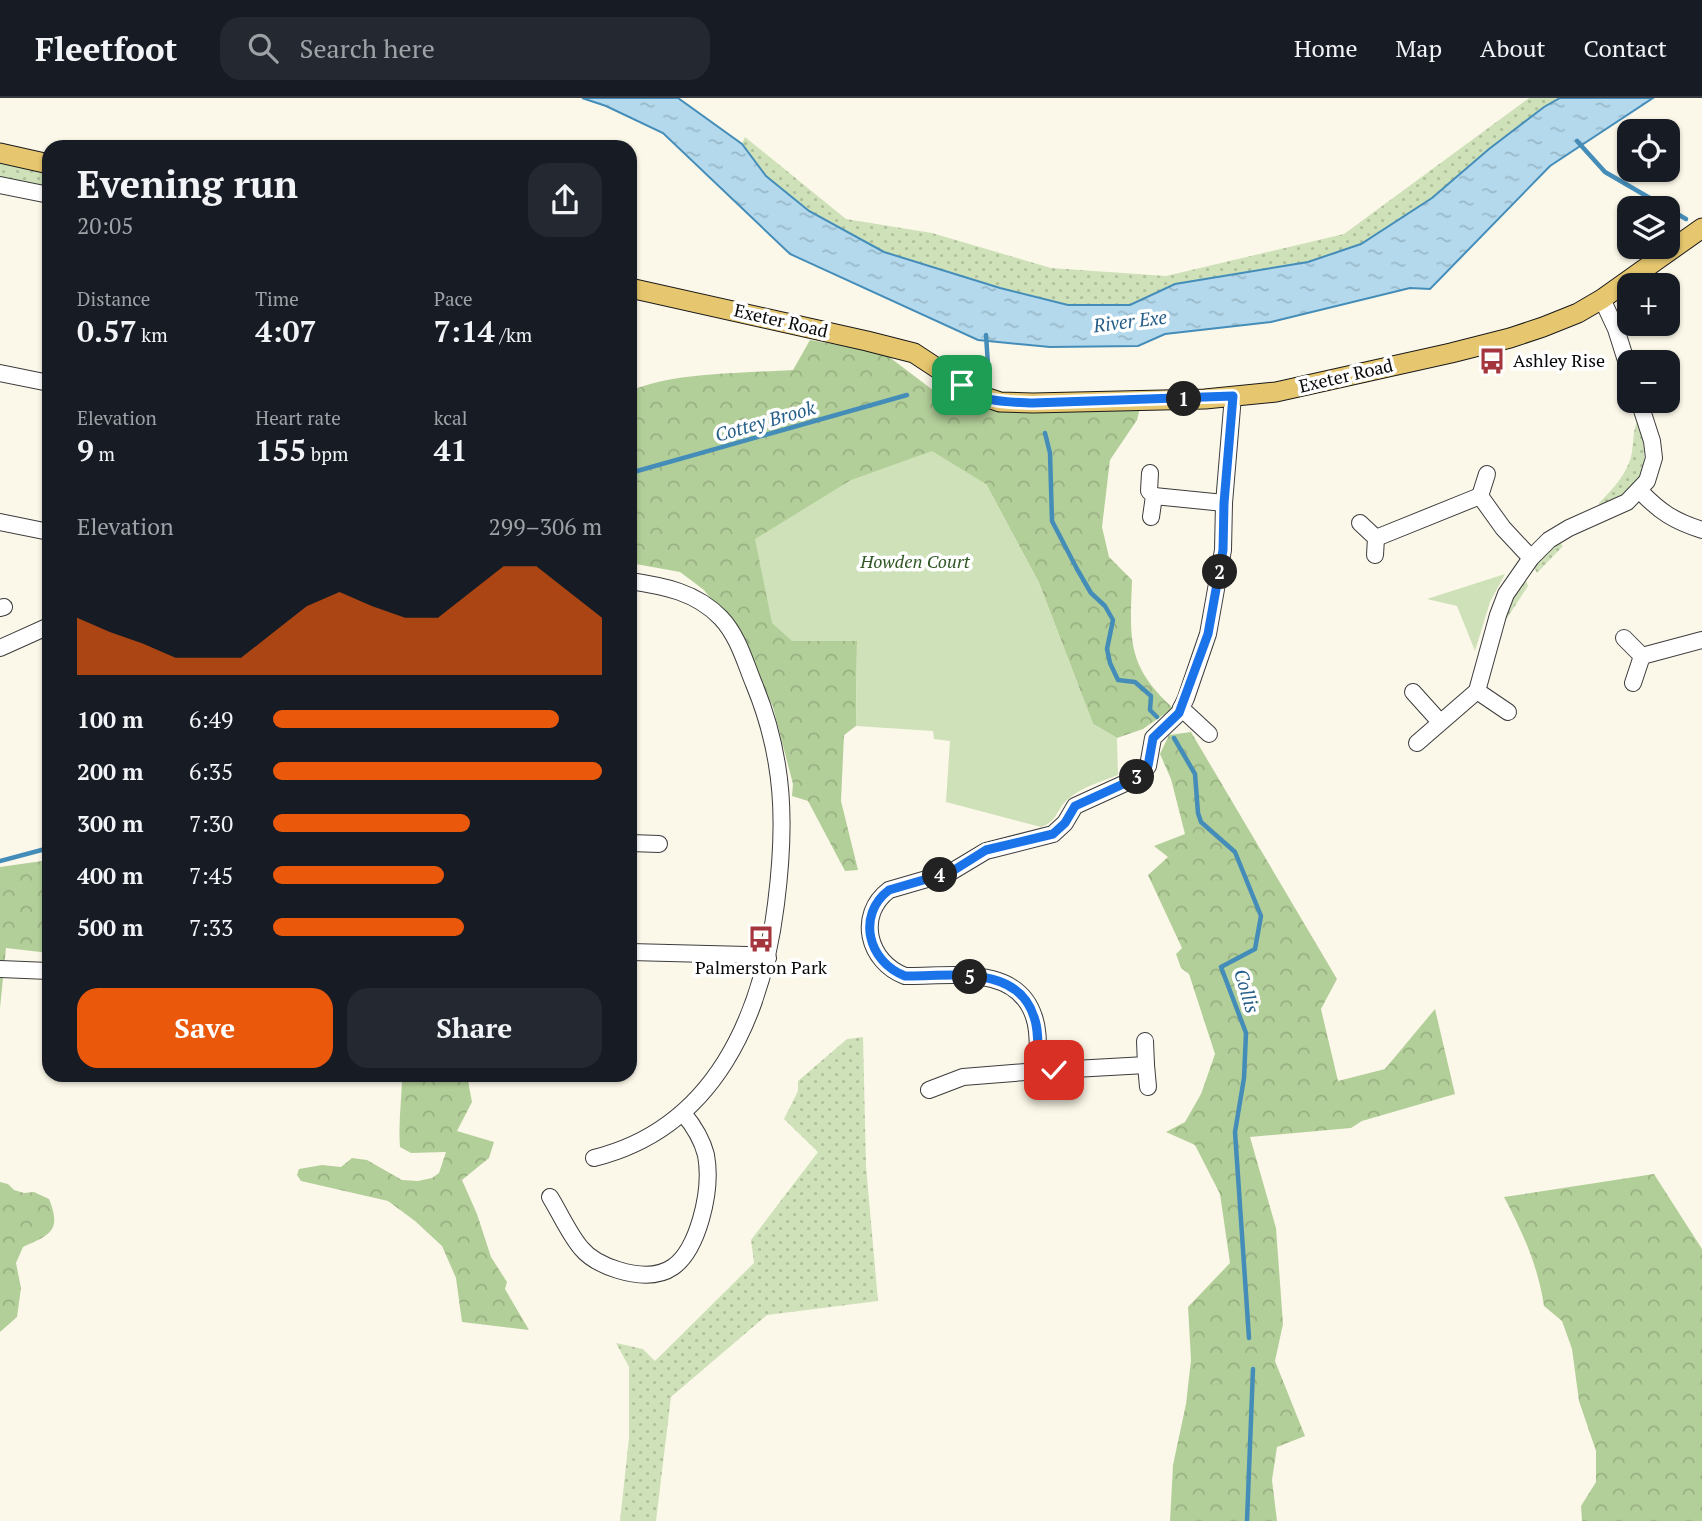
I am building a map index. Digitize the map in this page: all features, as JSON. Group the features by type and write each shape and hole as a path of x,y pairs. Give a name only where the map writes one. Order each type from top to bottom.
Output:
{"main road":[{"path":"0,153 42,162"},
{"name":"Exeter Road","path":"637,290 914,354 967,391 1000,402 1191,399 1276,392 1510,338 1578,313 1702,228"}],"street":[{"path":"0,186 42,194"},
{"path":"1602,299 1623,350"},
{"path":"0,373 42,382"},
{"path":"1038,1071 1034,1017 1017,992 1005,982 988,977 905,976 894,972 885,965 873,947 872,912 881,896 889,890 951,872 986,850 1053,834 1065,823 1075,806 1141,775 1148,766 1153,738 1181,708 1213,615 1223,550 1233,396"},
{"path":"1416,743 1477,691 1497,615 1506,594 1531,558 1549,540 1627,502 1640,491 1651,471 1654,458 1652,441 1643,413"},
{"path":"1150,473 1149,491 1154,496 1224,503"},
{"path":"1360,523 1376,546 1480,496 1487,474"},
{"path":"1640,491 1674,520 1702,530"},
{"path":"1151,517 1154,496"},
{"path":"1480,496 1503,528 1531,558"},
{"path":"0,522 42,530"},
{"path":"594,1158 641,1142 683,1113 722,1067 754,1006 768,958 780,870 783,820 776,755 762,703 736,638 722,619 694,597 672,588 637,582"},
{"path":"0,648 42,629"},
{"path":"1624,638 1643,656"},
{"path":"1643,656 1702,640"},
{"path":"1633,683 1643,656"},
{"path":"1477,691 1508,712"},
{"path":"1413,692 1440,722"},
{"path":"1181,708 1209,734"},
{"path":"637,843 659,844"},
{"path":"637,952 768,958"},
{"path":"0,969 42,971"},
{"path":"1145,1041 1148,1087"},
{"path":"929,1090 963,1077 1146,1065"},
{"path":"550,1197 581,1248 595,1260 635,1274 659,1273 672,1268 688,1254 708,1189 708,1171 702,1143 683,1113"}],"green space":[{"path":"1529,98 1560,98 1489,149 1432,198 1361,244 1308,262 1175,284 1130,305 1068,305 1000,288 888,254 809,211 766,176 742,144 745,137 846,219 932,233 1051,268 1166,276 1344,234"},
{"path":"0,161 42,170 42,189 0,180"},
{"path":"810,340 884,353 942,397 990,410 1046,412 1140,408 1137,420 1110,460 1102,527 1109,557 1132,580 1132,635 1139,664 1146,678 1173,708 1143,729 1117,738 1093,724 1039,583 986,484 792,641 857,641 856,726 844,735 841,801 858,870 845,871 808,801 792,796 793,784 773,707 739,634 704,590 680,572 637,564 637,389 688,377 793,370"},
{"path":"1638,419 1644,450 1641,473 1627,491 1599,506 1629,464"},
{"name":"Howden Court","path":"932,451 986,484 1039,583 1093,724 1117,738 1118,775 1073,795 1050,822 1041,827 946,802 950,741 934,739 933,731 856,726 857,641 792,641 772,623 755,539 851,480"},
{"path":"1559,541 1563,546 1537,573 1533,566"},
{"path":"1505,574 1490,602 1475,651 1457,606 1427,599"},
{"path":"1525,577 1528,586 1502,622 1512,598"},
{"path":"1191,732 1337,979 1321,1009 1338,1081 1385,1069 1435,1009 1455,1094 1362,1121 1351,1128 1250,1137 1276,1228 1283,1324 1275,1361 1305,1436 1277,1447 1272,1480 1277,1521 1170,1521 1173,1465 1186,1404 1191,1360 1188,1307 1230,1263 1220,1194 1195,1145 1166,1132 1185,1122 1201,1094 1215,1054 1189,974 1181,968 1176,954 1182,948 1148,875 1168,857 1154,846 1185,834 1171,779 1160,754 1169,735"},
{"path":"42,861 42,952 6,948 0,1008 0,867"},
{"path":"863,1037 866,1166 878,1301 767,1315 671,1397 656,1521 620,1521 629,1438 629,1367 616,1343 643,1349 655,1361 754,1263 751,1240 818,1152 784,1119 798,1091 798,1081 847,1039"},
{"path":"402,1082 468,1082 472,1102 457,1131 494,1142 489,1158 462,1180 491,1257 507,1282 505,1289 529,1330 462,1322 456,1278 442,1246 415,1221 388,1201 301,1181 297,1175 299,1169 322,1165 341,1167 352,1158 367,1160 402,1180 418,1181 432,1178 439,1173 446,1152 411,1153 400,1147"},
{"path":"1654,1174 1702,1249 1702,1521 1582,1521 1581,1506 1596,1482 1596,1451 1579,1401 1572,1349 1562,1321 1544,1306 1529,1250 1504,1197"},
{"path":"0,1182 8,1184 14,1190 34,1192 49,1199 54,1225 47,1235 23,1247 16,1263 21,1288 17,1317 0,1332"}],"water":[{"name":"River Exe","path":"582,98 678,98 742,144 766,176 809,211 884,252 1000,288 1068,305 1130,305 1175,284 1308,262 1361,244 1432,198 1489,149 1560,98 1653,98 1621,119 1617,119 1617,122 1550,166 1430,289 1410,288 1271,322 1165,334 1138,346 1050,347 978,340 790,254 663,133 606,106"}],"waterway":[{"path":"1577,141 1605,172 1686,219"},
{"name":"Cottey Brook","path":"986,335 988,365"},
{"name":"Cottey Brook","path":"637,471 907,395"},
{"name":"Collis","path":"1045,433 1050,453 1052,521 1091,593 1105,606 1113,620 1107,649 1118,680 1135,682 1151,696 1150,710 1157,717"},
{"name":"Collis","path":"1174,738 1195,774 1201,822 1235,852 1261,916 1255,949 1221,967 1246,1033 1244,1078 1235,1132 1249,1338"},
{"name":"Cottey Brook","path":"0,861 42,850"},
{"name":"Collis","path":"1247,1521 1253,1369"}],"place":[{"name":"Ashley Rise","path":"1492,361"},
{"name":"Palmerston Park","path":"761,939"}],"route":[{"path":"962,385 967,391 1000,402 1233,396 1223,550 1213,615 1186,698 1179,713 1153,738 1148,766 1141,775 1132,780 1075,806 1065,823 1053,834 986,850 951,872 889,890 881,896 872,912 873,947 878,957 894,972 905,976 988,977 1012,987 1029,1006 1034,1017 1038,1071 1054,1070"}]}
